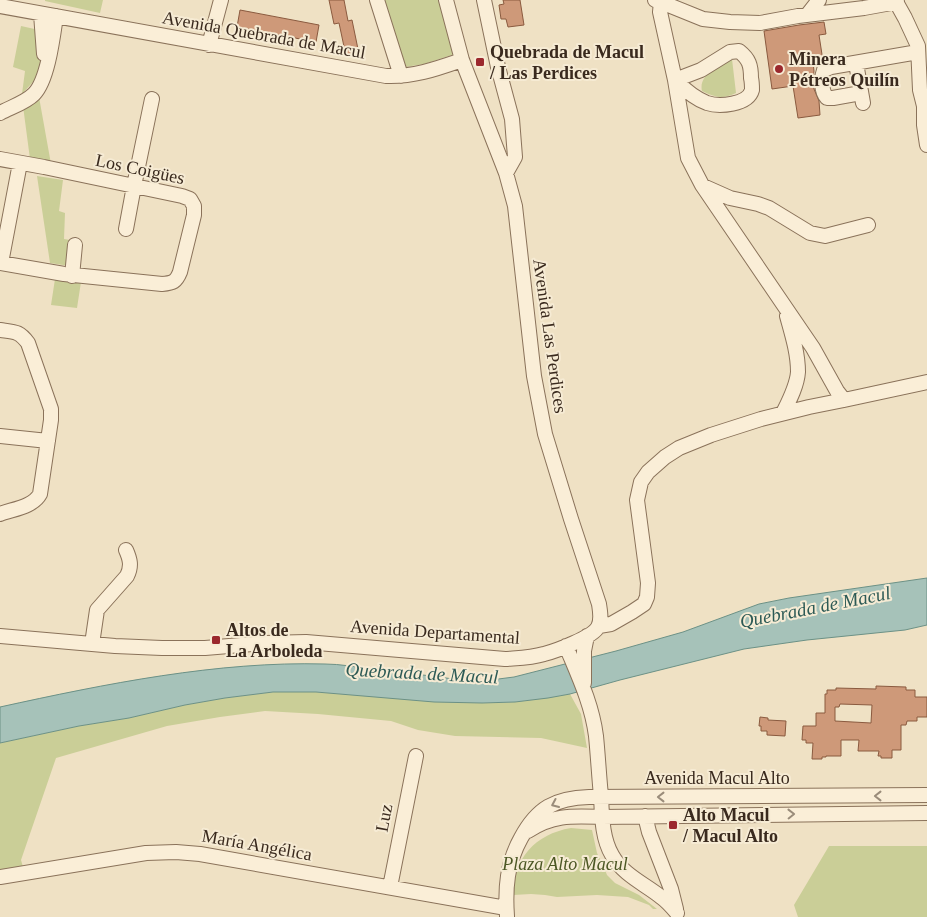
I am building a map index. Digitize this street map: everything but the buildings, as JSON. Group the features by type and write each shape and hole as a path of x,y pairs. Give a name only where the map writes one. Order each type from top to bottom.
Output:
{"street":[{"path":"210,45 221,0"},
{"path":"377,0 401,76"},
{"name":"Avenida Las Perdices","path":"446,0 462,60 506,173 515,206 534,376 545,434 599,604 599,626"},
{"path":"484,0 498,67 512,119 515,158 506,173"},
{"path":"808,14 819,0"},
{"path":"831,11 844,0"},
{"path":"658,1 703,19 760,23 808,14 864,8 896,1 906,18 918,46 920,90 926,107 924,125 927,146"},
{"path":"658,1 675,80 688,158 702,185 813,348 844,400"},
{"name":"Avenida Quebrada de Macul","path":"0,6 28,6 41,14 372,74 401,76 416,74 462,60"},
{"path":"41,14 45,72"},
{"path":"0,113 26,100 34,94 40,84 45,72 54,34 56,16"},
{"path":"739,51 747,58 751,73 752,91 746,99 728,105 707,103 686,91 675,80 701,70 730,52 739,51"},
{"path":"856,63 862,98 827,98 824,94 822,75 824,70 830,67 918,52"},
{"path":"126,228 152,99"},
{"name":"Los Coigües","path":"0,159 182,196 190,199 194,206 194,215 178,279 171,284 72,276 1,263"},
{"path":"1,263 20,163"},
{"path":"702,185 730,198 769,208 810,233 825,236 868,225"},
{"path":"72,276 75,245"},
{"path":"783,413 791,396 798,373 795,344 784,306"},
{"path":"0,330 16,332 22,335 28,343 52,409 40,494 32,503 0,514"},
{"path":"578,658 566,646 594,632 599,626 611,624 644,604 648,583 637,500 640,482 665,457 679,448 711,435 761,419 927,382"},
{"path":"0,436 48,441"},
{"path":"92,644 97,610 127,576 130,570 130,559 126,550"},
{"name":"Avenida Departamental","path":"0,636 92,644 183,648 275,642 306,642 505,659 543,655 566,646"},
{"path":"587,636 578,658 596,736 602,817 607,842 613,856 626,872 661,896 669,903 677,915"},
{"name":"Luz","path":"390,887 416,756"},
{"name":"Avenida Macul Alto","path":"507,912 506,883 513,855 525,829 544,809 571,798 927,795"},
{"name":"Avenida Macul Alto","path":"522,836 536,826 553,819 573,816 927,813"},
{"path":"645,816 670,888 677,915"},
{"name":"María Angélica","path":"0,877 146,853 176,852 200,854 390,887 507,912"}],"green space":[{"path":"45,0 103,0 100,13"},
{"path":"384,0 441,0 455,54 424,64 405,67"},
{"path":"21,26 39,30 41,73 22,94 25,71 13,67"},
{"path":"732,59 736,93 719,97 702,91 703,80 707,75 716,67"},
{"path":"39,97 51,164 30,159 23,106"},
{"path":"37,176 63,180 59,211 65,213 64,239 70,240 70,266 50,263"},
{"path":"55,279 81,282 77,308 51,305"},
{"path":"273,692 316,692 482,703 515,702 570,694 581,714 587,748 541,738 455,736 418,730 391,721 265,711 167,726 56,758 21,860 23,867 0,871 0,743 185,705"},
{"name":"Plaza Alto Macul","path":"571,828 592,830 597,853 607,875 615,883 639,895 657,909 653,909 649,905 628,897 513,895 517,870 528,850 547,836"},
{"path":"829,846 927,846 927,917 798,917 794,905"}],"water":[{"name":"Quebrada de Macul","path":"927,578 927,625 905,630 807,640 744,649 548,698 515,702 434,702 316,692 273,692 185,705 0,743 0,707 121,682 203,670 285,664 336,664 461,680 483,681 514,677 683,632 759,604"}],"place":[{"name":"Quebrada de Macul / Las Perdices","path":"480,62"},
{"name":"Minera Pétreos Quilín","path":"779,69"},
{"name":"Altos de La Arboleda","path":"216,640"},
{"name":"Alto Macul / Macul Alto","path":"673,825"}]}
